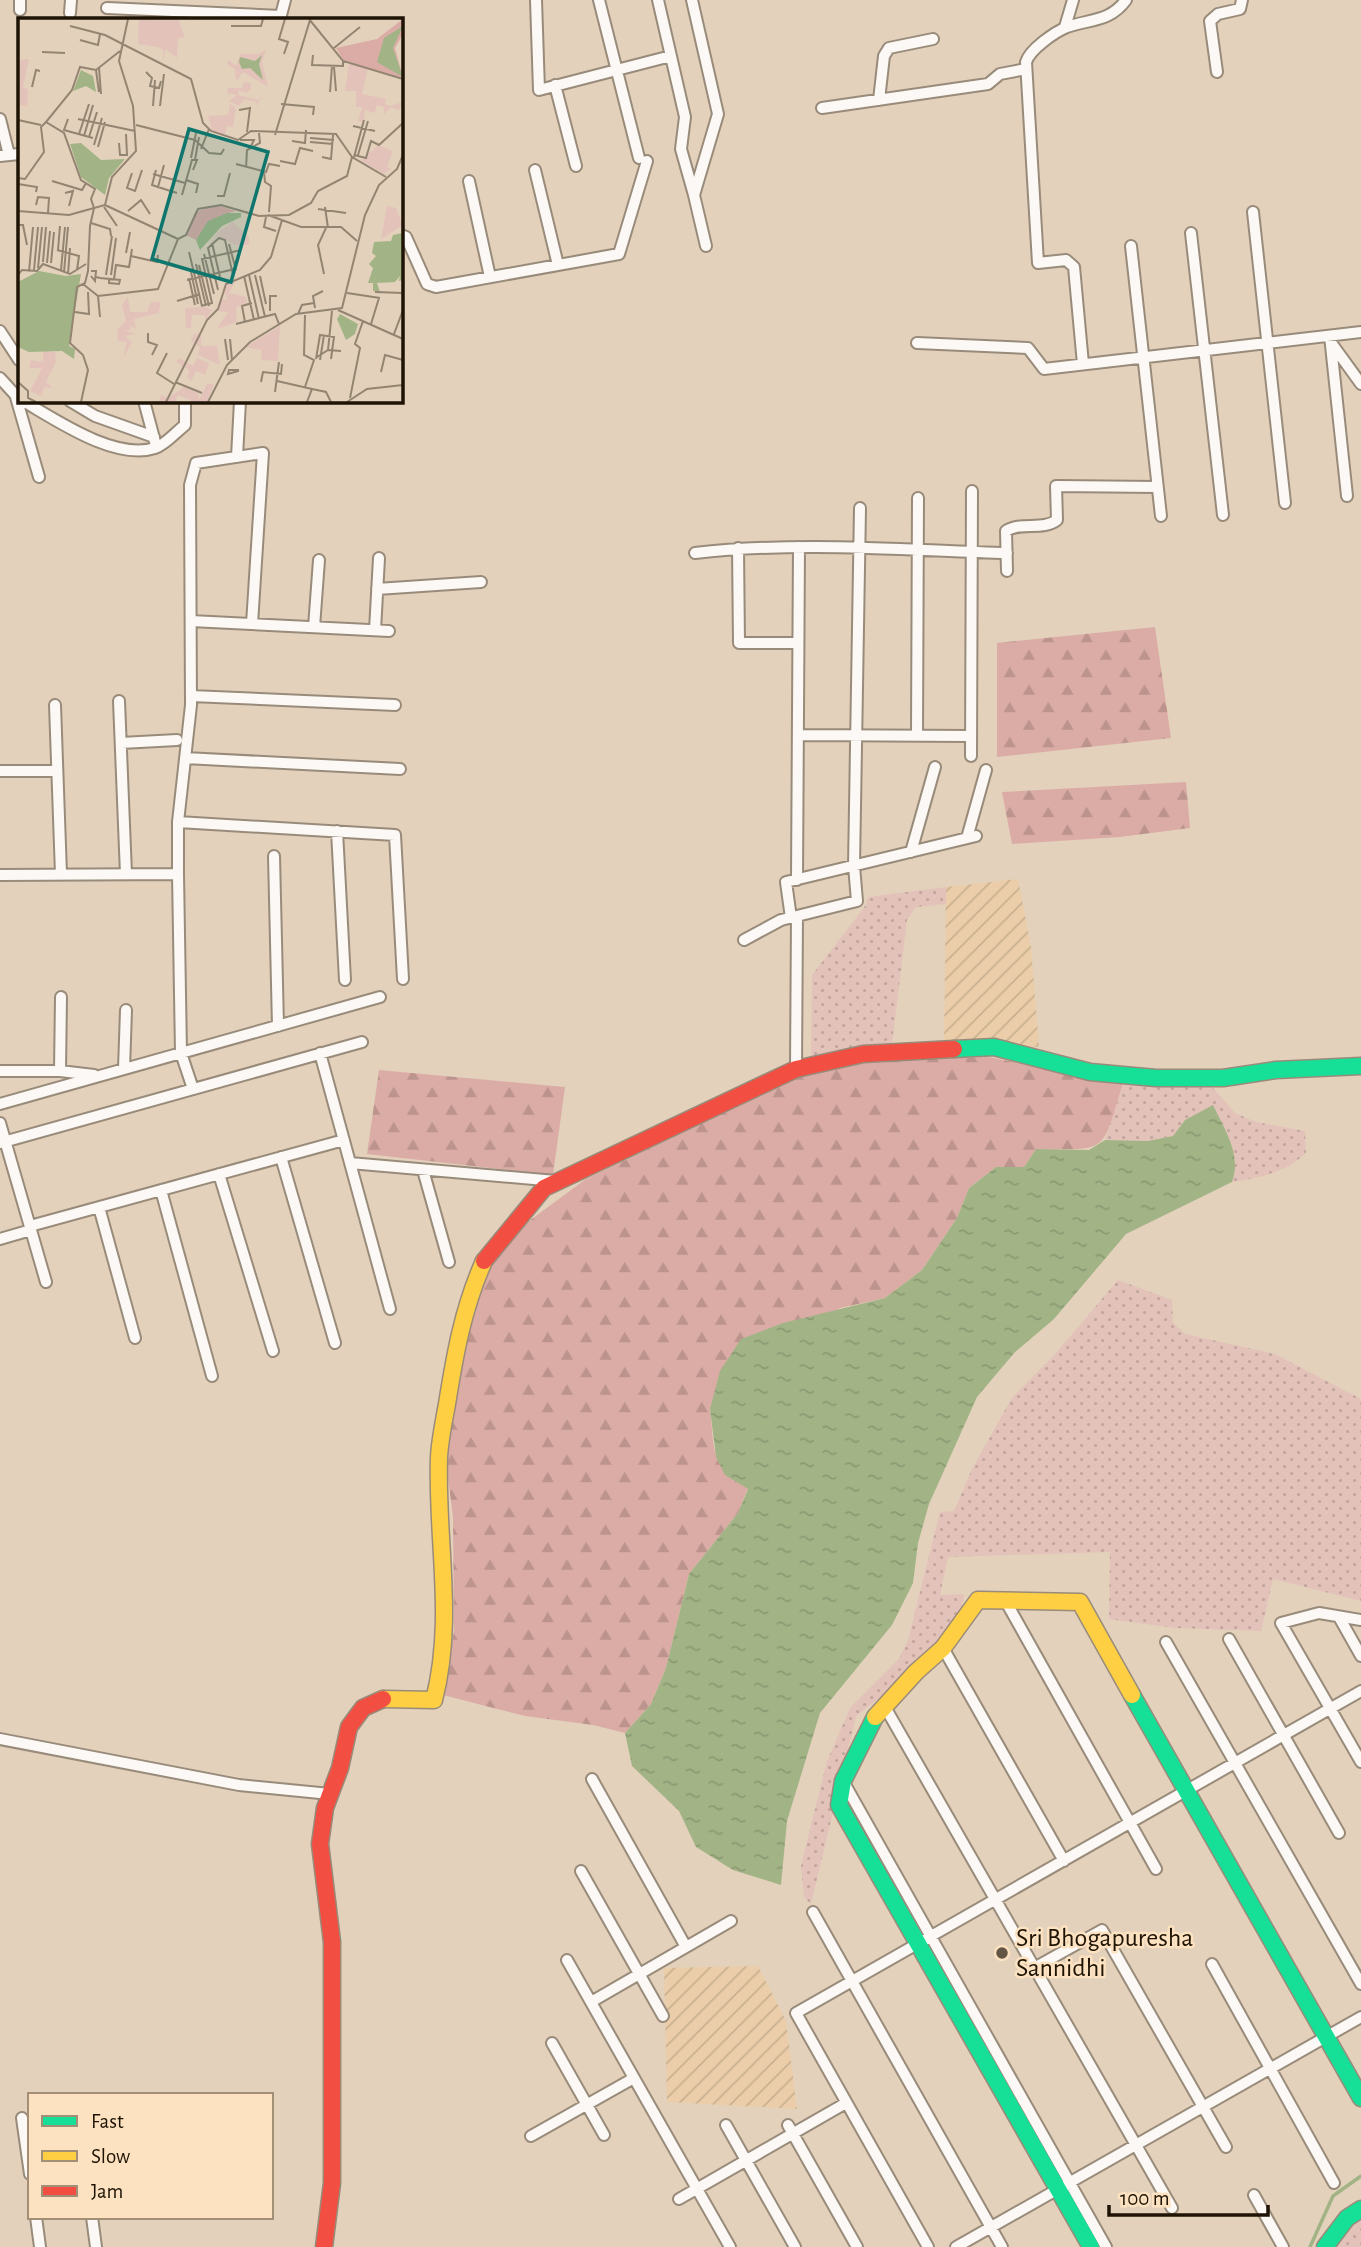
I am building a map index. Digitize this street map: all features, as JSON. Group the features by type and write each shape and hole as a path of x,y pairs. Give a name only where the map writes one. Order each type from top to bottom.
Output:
{"street":[{"path":"70,13 71,0"},
{"path":"107,8 281,18 285,0"},
{"path":"536,0 539,90 671,56"},
{"path":"402,235 406,237 427,284 436,287 618,254 643,160 599,0"},
{"path":"658,0 685,117 681,149 706,246"},
{"path":"692,0 718,114 694,195"},
{"path":"1065,27 1073,0"},
{"path":"1083,364 1074,267 1066,260 1038,263 1026,69 1028,56 1065,27 1101,20 1118,10 1126,0"},
{"path":"1217,72 1210,20 1218,14 1240,9 1242,0"},
{"path":"879,100 884,56 889,48 933,39"},
{"path":"822,108 988,84 1000,74 1026,69"},
{"path":"555,85 576,166"},
{"path":"0,119 9,155"},
{"path":"535,170 558,265"},
{"path":"468,181 490,277"},
{"path":"1253,212 1285,503"},
{"path":"1191,233 1223,515"},
{"path":"1131,246 1161,516"},
{"path":"0,331 18,358"},
{"path":"917,343 1028,348 1044,369 1268,343 1331,339 1361,332"},
{"path":"1331,339 1361,384"},
{"path":"1331,339 1347,496"},
{"path":"0,378 18,398"},
{"path":"20,402 39,477"},
{"path":"24,402 90,439 138,451 185,425 186,402"},
{"path":"72,402 95,416 156,442"},
{"path":"90,402 95,416"},
{"path":"144,402 156,442"},
{"path":"237,457 240,402"},
{"path":"193,1089 180,1053 178,874 178,822 191,696 190,485 196,463 262,453 252,624"},
{"path":"1007,571 1006,531 1013,526 1051,524 1057,520 1056,486 1157,487"},
{"path":"971,756 972,491"},
{"path":"917,736 918,498"},
{"path":"744,940 794,917 857,901 854,866 860,508"},
{"path":"695,553 738,548 799,547 1007,553"},
{"path":"797,880 799,547"},
{"path":"738,548 739,643 799,643"},
{"path":"375,630 379,558"},
{"path":"314,627 320,560"},
{"path":"377,589 481,582"},
{"path":"191,621 389,631"},
{"path":"191,696 395,705"},
{"path":"119,701 126,874"},
{"path":"55,705 61,874"},
{"path":"798,736 970,736"},
{"path":"121,743 177,740"},
{"path":"185,758 400,769"},
{"path":"911,852 935,767"},
{"path":"796,1069 794,917 786,882 972,837 986,770"},
{"path":"0,771 57,771"},
{"path":"178,822 395,835 402,979"},
{"path":"337,831 345,979"},
{"path":"274,856 278,1026"},
{"path":"0,875 178,874"},
{"path":"0,1104 380,997"},
{"path":"60,1071 61,998"},
{"path":"124,1069 126,1010"},
{"path":"3,1143 362,1042"},
{"path":"324,2247 332,2183 332,1942 320,1844 330,1794 340,1768 349,1727 363,1709 383,1699 434,1700 441,1673 446,1608 439,1456 456,1346 467,1297 487,1255 544,1188 796,1069 863,1054 994,1047 1090,1072 1156,1078 1223,1078 1276,1070 1361,1066"},
{"path":"320,1054 390,1309"},
{"path":"0,1071 60,1071 100,1076"},
{"path":"0,1123 3,1143 47,1282"},
{"path":"0,1239 99,1207 344,1140"},
{"path":"281,1157 335,1343"},
{"path":"350,1163 556,1181"},
{"path":"423,1170 449,1262"},
{"path":"219,1174 273,1351"},
{"path":"161,1190 212,1376"},
{"path":"99,1207 135,1338"},
{"path":"1105,2247 1064,2186 924,1940 839,1805 843,1782 870,1723 943,1648 978,1600 1080,1602 1361,2098"},
{"path":"1005,1600 1157,1869"},
{"path":"1361,1620 1319,1613 1281,1623 1361,1762"},
{"path":"1339,1617 1361,1656"},
{"path":"1228,1639 1339,1833"},
{"path":"1166,1642 1361,1984"},
{"path":"943,1648 1064,1861"},
{"path":"928,2247 796,2013 1361,1691"},
{"path":"885,1707 1172,2208"},
{"path":"0,1739 239,1785 330,1794"},
{"path":"592,1779 687,1947"},
{"path":"581,1871 663,2016"},
{"path":"813,1912 1002,2247"},
{"path":"591,2002 731,1922"},
{"path":"1034,1968 1102,1930 1226,2147"},
{"path":"567,1960 730,2247"},
{"path":"1212,1964 1334,2183"},
{"path":"956,2247 1361,2017"},
{"path":"552,2043 604,2135"},
{"path":"531,2136 634,2077"},
{"path":"679,2199 746,2161 790,2129 846,2103"},
{"path":"22,2118 28,2160"},
{"path":"726,2125 795,2247"},
{"path":"790,2129 857,2247"},
{"path":"1064,2186 1091,2247"},
{"path":"1254,2195 1283,2247"},
{"path":"1325,2247 1347,2218 1361,2209"},
{"path":"36,2219 40,2247"},
{"path":"92,2219 96,2247"}],"shaded area":[{"path":"1018,879 1031,947 1039,1047 944,1043 946,887"},
{"path":"946,887 946,904 916,907 907,920 892,1044 811,1057 812,975 866,905 868,897"},
{"path":"1208,1082 1235,1113 1256,1122 1305,1131 1306,1153 1281,1169 1232,1182 1235,1172 1234,1152 1213,1106 1185,1120 1173,1136 1148,1141 1105,1140 1123,1083"},
{"path":"1118,1280 1172,1300 1173,1323 1185,1334 1275,1354 1361,1399 1361,1601 1273,1579 1261,1631 1175,1628 1109,1619 1110,1552 948,1557 940,1595 964,1594 962,1607 950,1630 941,1640 901,1677 901,1681 856,1716 811,1904 804,1897 801,1866 827,1761 850,1708 899,1659 908,1640 940,1512 954,1511 973,1467 1012,1398 1056,1353"},
{"path":"758,1966 786,2021 797,2109 667,2102 664,1968"},
{"path":"1361,2215 1361,2247 1329,2247"}],"green space":[{"path":"1155,627 1171,738 997,757 997,643"},
{"path":"1186,782 1190,828 1120,837 1012,844 1002,792"},
{"path":"989,1057 1123,1083 1106,1135 1091,1147 1036,1149 1024,1167 996,1167 969,1188 957,1218 922,1270 885,1298 840,1308 710,1409 716,1456 726,1472 748,1488 738,1513 689,1574 666,1668 651,1704 625,1733 593,1725 525,1716 443,1695 441,1688 454,1632 453,1517 445,1455 476,1293 492,1257 525,1224 586,1179 798,1077 869,1061"},
{"path":"379,1070 565,1087 553,1175 367,1154"}],"water":[{"path":"1213,1105 1234,1152 1235,1172 1232,1182 1126,1234 1054,1319 1015,1352 977,1397 929,1504 918,1543 913,1583 892,1625 820,1713 787,1821 781,1885 733,1870 696,1847 679,1811 632,1766 625,1733 651,1704 666,1668 689,1574 738,1513 748,1489 725,1475 716,1457 710,1409 720,1371 741,1339 783,1323 885,1298 922,1270 957,1218 969,1188 996,1167 1024,1167 1036,1149 1089,1150 1105,1140 1148,1141 1173,1136 1185,1120"}],"waterway":[{"path":"1310,2247 1333,2196 1361,2176"}],"traffic: fast":[{"path":"954,1049 994,1047 1090,1072 1156,1078 1223,1078 1276,1070 1361,1066"},
{"path":"1132,1695 1361,2098"},
{"path":"875,1717 843,1781 839,1805 1091,2247"},
{"path":"1325,2247 1347,2218 1361,2209"}],"traffic: slow":[{"path":"383,1699 434,1700 440,1670 444,1609 440,1444 461,1331 470,1296 484,1261"},
{"path":"875,1717 916,1672 943,1648 978,1600 1080,1602 1132,1695"}],"traffic: jam":[{"path":"484,1261 544,1188 796,1069 863,1054 954,1049"},
{"path":"324,2247 332,2183 332,1942 320,1844 325,1808 340,1768 349,1727 363,1708 383,1699"}],"place":[{"name":"Sri Bhogapuresha Sannidhi","path":"1002,1953"}]}
